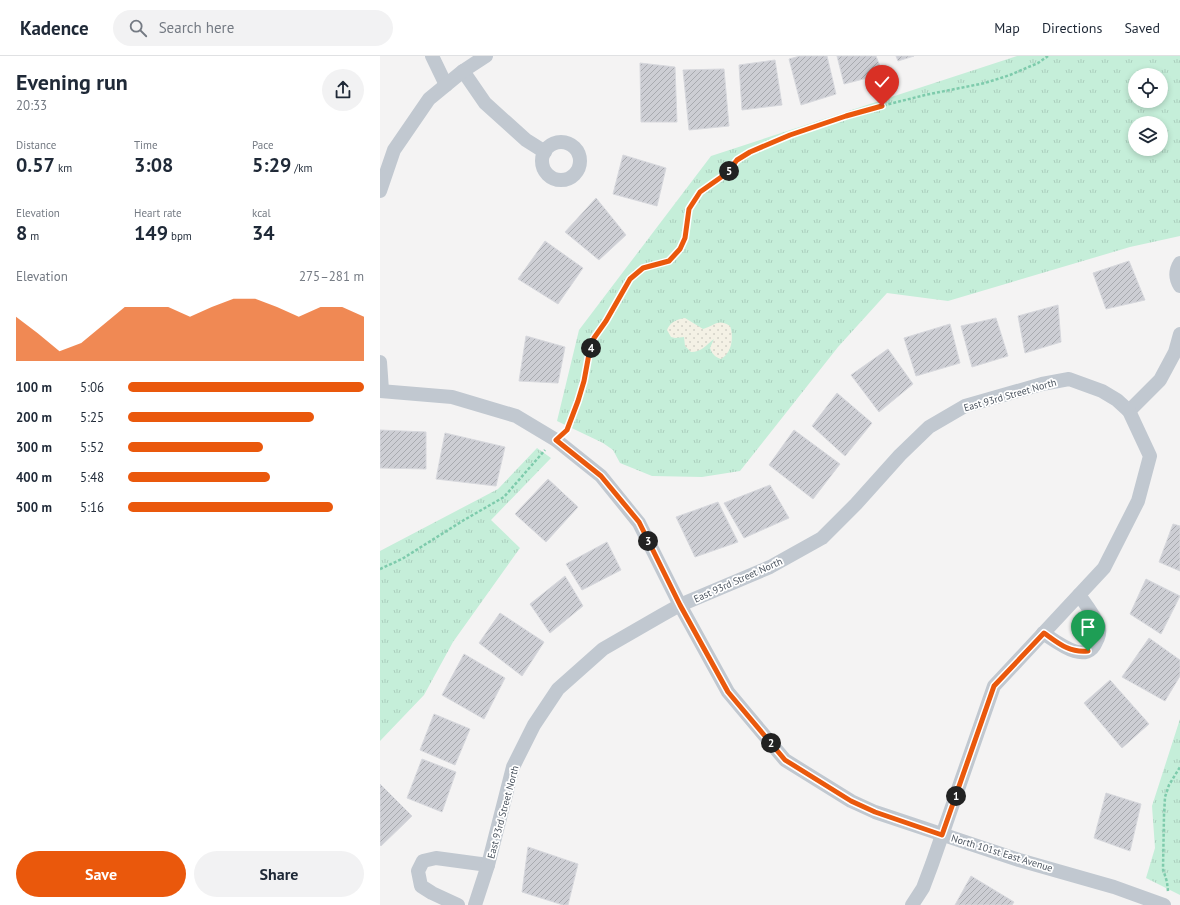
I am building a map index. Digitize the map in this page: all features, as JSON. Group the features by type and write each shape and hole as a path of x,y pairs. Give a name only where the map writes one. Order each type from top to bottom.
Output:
{"street":[{"path":"432,56 446,85"},
{"path":"380,191 394,150 428,99 482,57"},
{"path":"463,71 485,103 526,140 545,152"},
{"path":"1180,263 1177,268 1176,275 1177,282 1180,286"},
{"path":"912,905 923,888 994,686 1104,568 1138,502 1150,456 1129,411 1160,380 1175,352 1180,334"},
{"path":"380,362 381,391"},
{"name":"East 93rd Street North","path":"475,905 488,865 513,767 534,725 558,689 603,649 680,605 770,567 822,538 856,504 900,455 929,427 965,406 1042,384 1069,379 1102,391 1117,400 1129,411"},
{"name":"North 101st East Avenue","path":"381,391 452,397 516,416 556,440 601,476 639,522 680,605 728,692 785,760 851,801 875,812 1019,860 1166,901"},
{"path":"1044,633 1070,650 1079,652 1088,651 1095,645 1100,635 1098,627 1079,595"},
{"path":"458,905 432,893 421,886 418,871 423,861 436,858 488,865"}],"path":[{"path":"380,569 402,559 504,497 542,453 567,430 584,381 589,354 594,338 630,279 643,268 669,261 680,249 685,238 689,209 700,192 727,173 737,160 750,152 790,135 846,116 925,95 985,83 1010,76 1038,63 1048,56"},
{"path":"1166,901 1167,882 1163,869 1165,797 1169,785 1180,767"}],"green space":[{"path":"1017,56 1180,56 1180,236 1130,247 948,301 887,293 838,347 740,471 702,477 652,476 620,463 613,450 603,443 557,421 579,330 711,156"},
{"path":"537,448 551,458 491,520 520,548 453,642 424,695 380,741 380,551 498,489"},
{"path":"1180,719 1180,895 1146,878 1155,848 1152,806"}],"sand":[{"path":"685,318 703,329 716,323 722,323 730,326 732,340 728,353 721,359 715,356 710,348 714,339 704,348 691,352 685,346 684,337 671,337 667,330 670,325 677,320"}],"building":[{"path":"800,56 827,56 836,94 801,105 789,59"},
{"path":"837,56 876,56 883,74 844,84"},
{"path":"896,56 914,56 898,61"},
{"path":"775,60 782,105 742,110 739,65"},
{"path":"640,63 675,67 677,122 641,122"},
{"path":"724,69 729,126 689,130 683,70"},
{"path":"623,155 666,168 657,206 613,194"},
{"path":"596,198 626,235 599,260 565,232"},
{"path":"545,241 583,268 558,304 518,279"},
{"path":"1129,261 1145,300 1106,309 1093,273"},
{"path":"1058,305 1061,342 1025,353 1018,316"},
{"path":"996,318 1008,356 972,367 961,326"},
{"path":"950,324 960,363 916,376 904,338"},
{"path":"526,336 565,347 558,383 519,381"},
{"path":"888,349 913,384 879,412 851,375"},
{"path":"837,393 872,423 845,456 812,426"},
{"path":"380,430 426,432 426,469 380,468"},
{"path":"794,430 840,464 813,499 769,465"},
{"path":"445,433 505,447 496,486 436,479"},
{"path":"548,479 578,507 546,542 515,514"},
{"path":"770,485 789,518 744,538 724,503"},
{"path":"718,502 738,542 695,557 676,517"},
{"path":"1173,524 1180,526 1180,571 1159,562"},
{"path":"607,542 621,570 582,590 566,564"},
{"path":"565,576 583,606 550,633 530,604"},
{"path":"1146,579 1180,596 1161,634 1130,614"},
{"path":"500,613 544,642 522,676 479,643"},
{"path":"1149,638 1180,660 1180,676 1165,701 1122,677"},
{"path":"464,654 505,678 484,719 442,695"},
{"path":"1110,680 1149,724 1122,748 1084,703"},
{"path":"434,714 470,729 455,765 420,750"},
{"path":"422,759 456,772 442,812 407,798"},
{"path":"380,784 412,816 381,846 380,845"},
{"path":"1106,793 1141,804 1130,851 1094,838"},
{"path":"528,847 578,864 568,905 563,905 522,892"},
{"path":"971,876 1014,902 1012,905 955,905"}],"route":[{"path":"882,106 846,116 790,135 750,152 737,160 727,173 700,192 689,209 685,238 680,249 669,261 643,268 630,279 616,305 594,338 578,401 567,430 556,440 601,476 639,522 680,605 728,692 785,760 851,801 875,812 942,835 994,686 1044,633 1070,650 1079,652 1088,651"}]}
